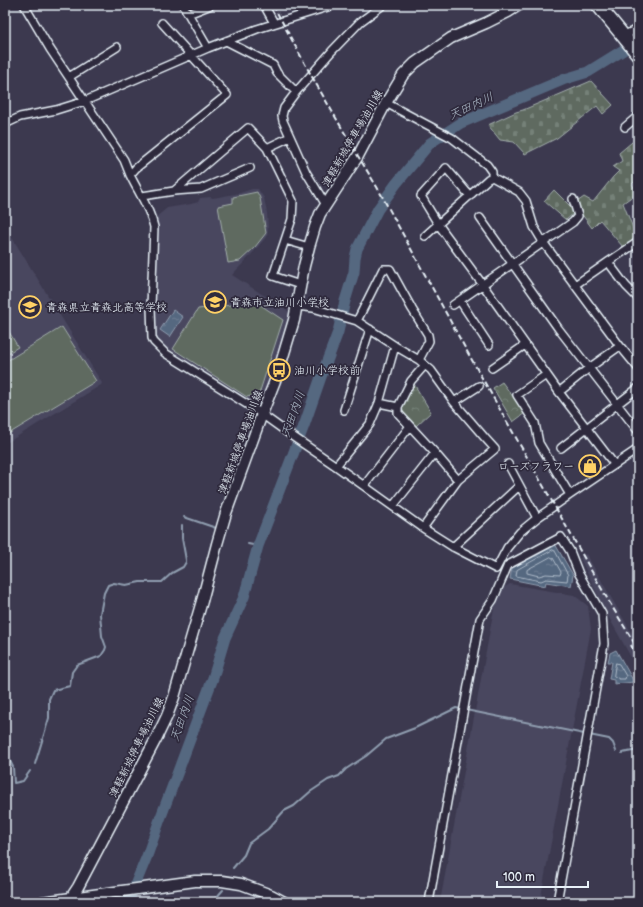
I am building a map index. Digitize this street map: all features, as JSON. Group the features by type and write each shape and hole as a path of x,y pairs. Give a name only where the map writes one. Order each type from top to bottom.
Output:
{"highway":[{"path":"598,5 636,52"}],"main road":[{"name":"津軽新城停車場油川線","path":"69,900 78,887 167,716 174,697 226,513 278,373 285,350 297,306 300,285 309,247 320,214 358,156 386,103 403,75 425,55 451,38 486,23 519,5"},
{"path":"42,902 69,900 120,891 195,881 241,884 284,902"}],"street":[{"path":"24,5 50,49 124,160 151,217 154,227 151,307 152,338 165,353 262,414 453,548 496,569 507,548 520,532 537,518 638,449"},
{"path":"183,5 208,48"},
{"path":"188,14 211,5"},
{"path":"264,5 274,23"},
{"path":"5,124 20,117 56,110 85,101 191,55 257,29 334,5"},
{"path":"326,205 306,172 283,121 282,116 284,108 332,51 360,22 384,5"},
{"path":"130,174 228,95 162,23"},
{"path":"624,37 638,28"},
{"path":"226,41 273,65 277,73 296,92"},
{"path":"69,77 117,46"},
{"path":"386,103 452,138 487,165 492,172 492,178"},
{"path":"625,127 638,116"},
{"path":"174,191 248,128 267,148 293,200 292,219 273,276 300,285"},
{"path":"267,148 290,137"},
{"path":"142,196 201,189 250,168"},
{"path":"470,196 446,168 422,196 438,224 483,284 558,392 614,464"},
{"path":"425,236 492,178"},
{"path":"492,178 519,192 526,201 534,227 543,242 638,368"},
{"path":"453,305 573,222 578,216 573,199"},
{"path":"480,218 558,328 638,431"},
{"path":"285,240 309,247"},
{"path":"575,285 638,242"},
{"path":"608,262 626,286 638,298"},
{"path":"354,320 383,269 390,269 428,335 429,341 419,360"},
{"path":"460,301 489,345"},
{"path":"297,306 313,308 354,320 419,360 431,370 454,402 495,448 458,480 423,528"},
{"path":"344,410 370,329"},
{"path":"492,368 525,345"},
{"path":"336,466 370,424 379,403 395,346"},
{"path":"558,392 620,346"},
{"path":"425,365 411,381 398,407 398,413 458,480"},
{"path":"546,375 517,395 535,423 539,443 570,495"},
{"path":"454,402 479,386"},
{"path":"561,448 638,388"},
{"path":"379,403 398,407"},
{"path":"364,486 410,426"},
{"path":"393,506 435,453"},
{"path":"508,464 537,518"},
{"path":"453,548 519,486"},
{"path":"429,902 480,619 493,600 508,565 561,537 570,551 579,574 602,614 604,644 557,902"}],"shaded area":[{"name":"青森市立油川小学校","path":"258,189 264,198 267,213 267,236 232,275 290,312 277,363 260,406 257,408 172,355 156,341 154,337 155,218 167,208 198,202 200,198 213,198"},
{"name":"青森県立青森北高等学校","path":"5,230 8,231 102,383 5,444"},
{"path":"586,554 638,644 638,670 607,614 580,558"},
{"path":"510,584 574,595 588,606 591,629 540,902 440,902 494,608 503,588"}],"green space":[{"path":"591,81 613,105 603,114 597,106 557,138 525,154 514,142 500,140 488,125 516,112"},
{"path":"638,137 638,178 632,184 637,193 623,203 637,238 623,247 600,220 592,228 578,209 577,202 584,197 593,202 619,171 613,167 622,161 619,153"},
{"path":"554,190 573,209 574,213 566,220 544,201"},
{"path":"257,192 260,198 266,233 255,247 240,261 228,263 218,206 233,203 233,197"},
{"path":"256,302 283,320 259,394 247,397 173,349 198,309"},
{"path":"5,325 18,347 5,355"},
{"path":"62,327 96,381 5,436 5,362"},
{"path":"502,382 525,413 513,422 493,388"},
{"path":"414,384 431,412 416,426 405,416 403,411 405,399"}],"water":[{"path":"173,310 183,317 170,337 160,330"},
{"path":"555,544 573,575 571,586 546,582 545,586 510,579 512,568"},
{"path":"616,650 634,682 614,684 614,680 609,679 612,662 608,662 610,653"}],"waterway":[{"name":"天田内川","path":"128,902 147,856 213,678 225,638 244,597 258,546 338,332 345,301 354,272 357,249 378,209 396,184 430,143 461,123 565,79 588,72 638,41"},
{"path":"184,517 216,528"},
{"path":"35,764 49,718 49,699 53,690 70,686 72,672 77,665 101,656 105,650 106,647 102,636 100,614 104,593 108,585 114,583 126,585 140,582 162,582 172,573 183,567 186,560 182,538 182,525"},
{"path":"248,544 258,546"},
{"path":"233,868 244,855 249,843 268,829 284,811 294,806 310,792 328,780 339,776 386,739 415,728 456,708 609,739 613,743 616,751"},
{"path":"5,744 7,750"},
{"path":"622,753 638,750"},
{"path":"9,759 13,767 14,783 23,781 30,771"},
{"path":"215,902 215,899 223,890"}],"railway":[{"path":"273,5 311,75 377,187 464,346 608,600 638,649"},
{"path":"631,645 638,659"},
{"path":"5,893 10,902"}],"place":[{"name":"青森市立油川小学校","path":"215,302"},
{"name":"青森県立青森北高等学校","path":"30,307"},
{"name":"油川小学校前","path":"279,370"},
{"name":"ローズフラワー","path":"590,466"}]}
